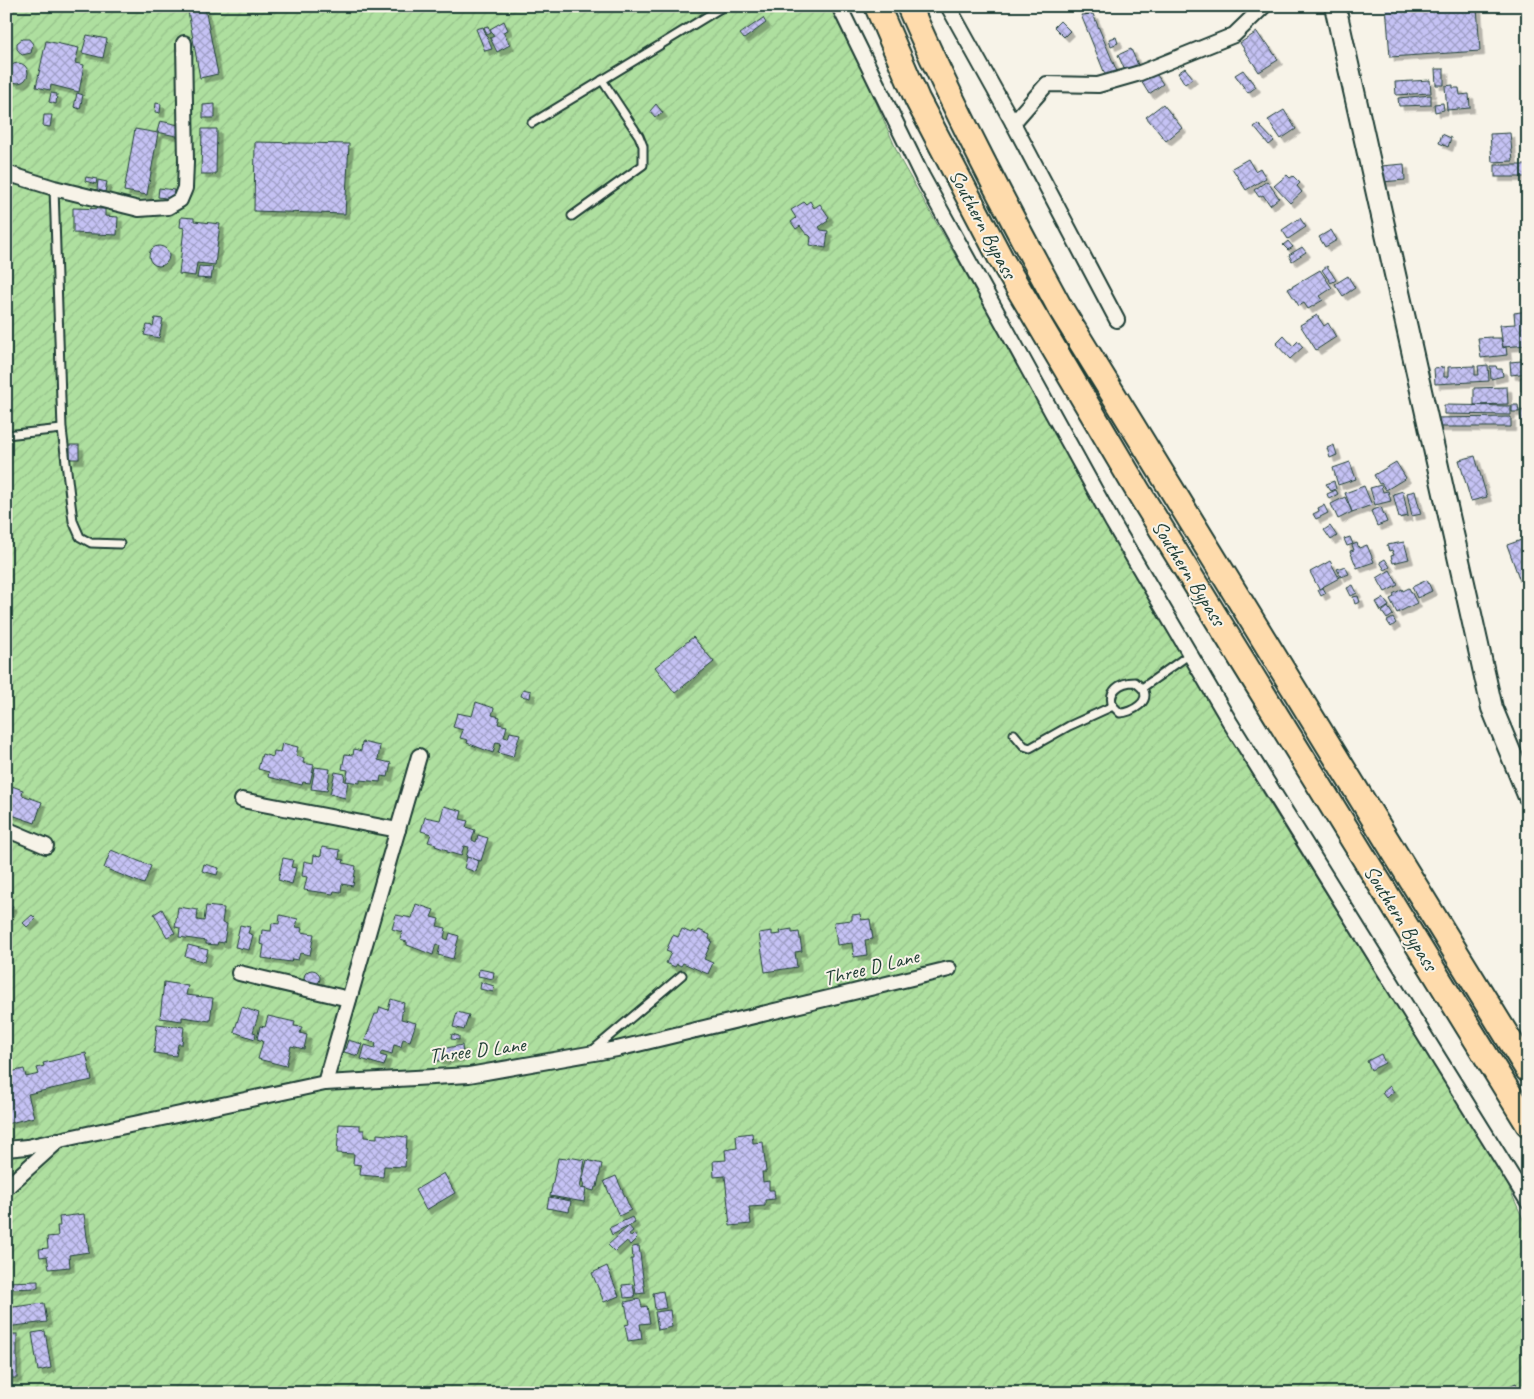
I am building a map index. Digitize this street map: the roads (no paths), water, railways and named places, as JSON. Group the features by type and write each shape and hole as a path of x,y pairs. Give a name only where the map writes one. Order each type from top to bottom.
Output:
{"highway":[{"name":"Southern Bypass","path":"877,6 918,99 1001,259 1138,491 1528,1124"},
{"name":"Southern Bypass","path":"909,6 946,89 1059,306 1528,1070"}],"main road":[{"path":"1336,6 1492,708 1528,795"}],"street":[{"path":"839,6 926,183 1113,523 1231,724 1528,1202"},
{"path":"948,6 1013,123 1117,320"},
{"path":"1013,123 1047,84 1098,85 1140,73 1234,36 1264,6"},
{"path":"6,173 54,188 139,209 168,207 180,200 185,188 186,162 184,43"},
{"path":"325,1083 419,756"},
{"path":"242,800 398,830"},
{"path":"6,829 46,846"},
{"name":"Three D Lane","path":"6,1150 325,1083 469,1075 617,1049 949,968"},
{"path":"239,973 349,999"},
{"path":"6,1188 60,1140"}],"lane":[{"path":"532,122 724,6"},
{"path":"572,216 643,165 643,146 639,136 602,80"},
{"path":"54,188 62,428 76,530 80,537 91,544 120,544"},
{"path":"6,435 62,428"},
{"path":"1142,688 1190,654"},
{"path":"1129,682 1135,682 1142,688 1145,691 1145,696 1135,709 1127,713 1120,713 1113,706 1111,701 1112,693 1116,687 1129,682"},
{"path":"1014,734 1024,746 1030,748 1069,726 1113,706"},
{"path":"588,1054 682,974"}]}
